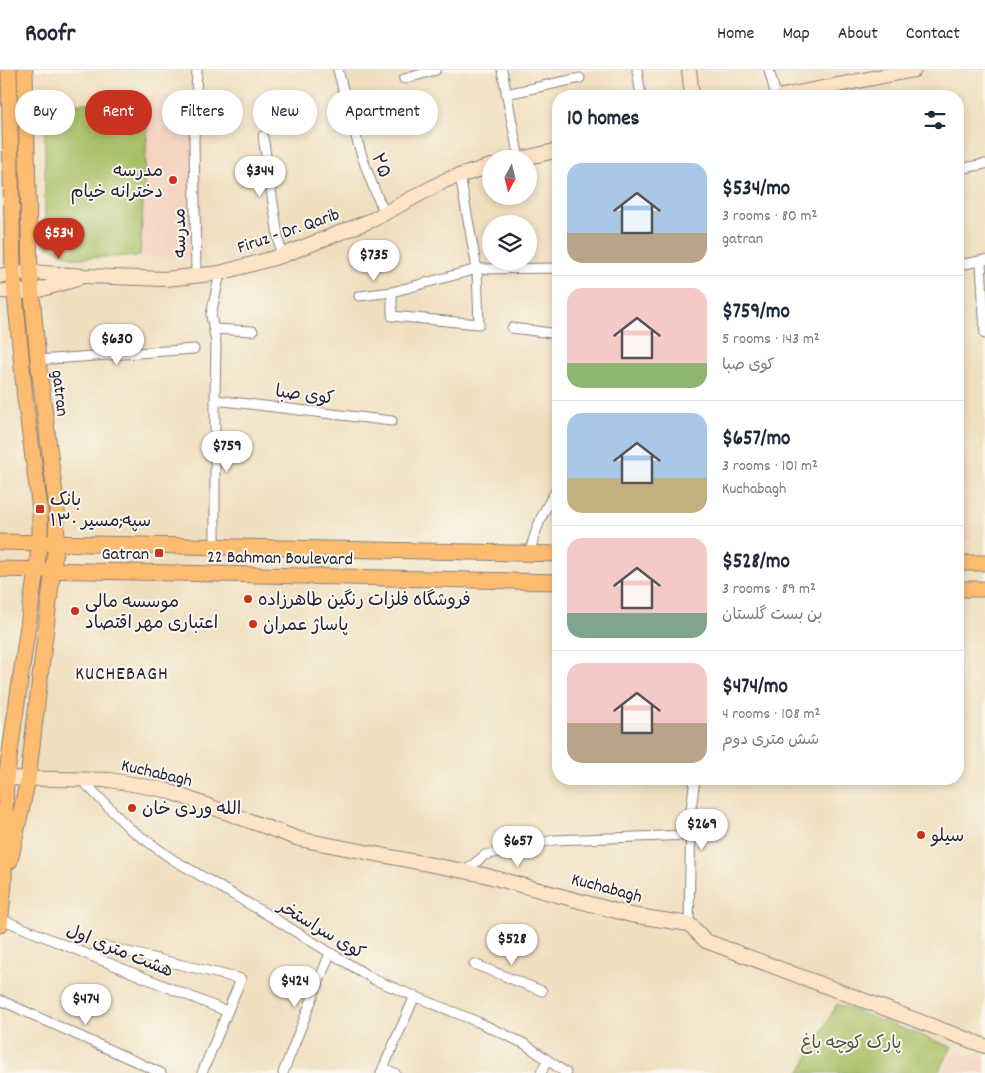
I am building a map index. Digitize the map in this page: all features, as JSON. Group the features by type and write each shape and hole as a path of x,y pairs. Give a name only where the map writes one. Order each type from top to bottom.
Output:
{"main road":[{"name":"gatran","path":"4,884 3,778 40,543 40,510 8,292 9,70"},
{"name":"gatran","path":"4,884 14,848 28,779 56,543 57,510 38,360 30,272 25,70"},
{"path":"689,70 691,90"},
{"path":"830,90 914,70"},
{"path":"538,155 552,152"},
{"name":"Firuz - Dr. Qarib","path":"7,275 30,272 166,279 220,273 281,256 372,220 446,180 482,169"},
{"path":"8,292 32,292 84,276"},
{"name":"22 Bahman Boulevard","path":"0,542 552,554"},
{"path":"964,563 985,563"},
{"name":"22 Bahman Boulevard","path":"0,569 552,582"},
{"path":"964,589 985,589"},
{"name":"Kuchabagh","path":"3,778 128,782 165,790 299,838 465,871 554,893 631,915 689,924"},
{"path":"0,925 4,884"},
{"path":"689,924 706,941 985,1046"}],"street":[{"name":"مدرسه","path":"196,276 194,140 197,70"},
{"name":"۲۵","path":"338,70 359,151 385,213"},
{"path":"404,79 436,70"},
{"path":"502,70 517,150"},
{"path":"637,70 641,90"},
{"path":"770,70 775,90"},
{"path":"506,94 580,78"},
{"path":"263,136 281,256"},
{"path":"964,168 985,164"},
{"path":"392,292 392,316 479,324 477,268 460,176"},
{"path":"964,264 983,261 985,334"},
{"path":"359,296 392,292 477,268 552,268"},
{"path":"214,546 216,343 211,315 220,273"},
{"path":"512,328 552,333"},
{"path":"214,329 253,331"},
{"path":"38,360 194,349"},
{"name":"کوی صبا","path":"215,400 392,421"},
{"path":"530,553 535,530 552,498"},
{"name":"کوی سراستخر","path":"81,779 129,828 172,859 375,980 478,1022 525,1044 566,1073"},
{"path":"689,924 691,809 694,785"},
{"path":"465,871 485,855 554,840 691,835"},
{"name":"هشت متری اول","path":"1,918 226,1011"},
{"path":"92,956 103,946 241,979 226,1011 202,1073"},
{"path":"283,1073 330,953"},
{"path":"474,964 542,991"},
{"path":"395,1073 382,1070 415,996"},
{"path":"0,1000 161,1073"},
{"path":"541,1073 547,1060"}],"shaded area":[{"name":"مدرسه دخترانه خیام","path":"153,95 162,95 162,135 201,135 204,258 140,256 147,135 152,135"},
{"path":"964,420 972,539 964,540"},
{"path":"955,1049 985,1061 985,1073 942,1073"}],"green space":[{"path":"75,103 85,103 85,135 147,135 140,256 74,258 45,245 45,135 75,135"},
{"name":"پارک کوچه باغ","path":"837,1004 952,1047 938,1073 799,1073"}],"place":[{"name":"مدرسه دخترانه خیام","path":"173,180"},
{"name":"بانک سپه;مسیر ۱۳۰","path":"40,509"},
{"name":"Gatran","path":"159,553"},
{"name":"فروشگاه فلزات رنگین طاهرزاده","path":"248,599"},
{"name":"موسسه مالی اعتباری مهر اقتصاد","path":"75,611"},
{"name":"پاساژ عمران","path":"253,624"},
{"name":"الله وردی خان","path":"132,808"},
{"name":"سیلو","path":"921,835"}],"district":[{"name":"KUCHEBAGH","path":"122,672"}]}
